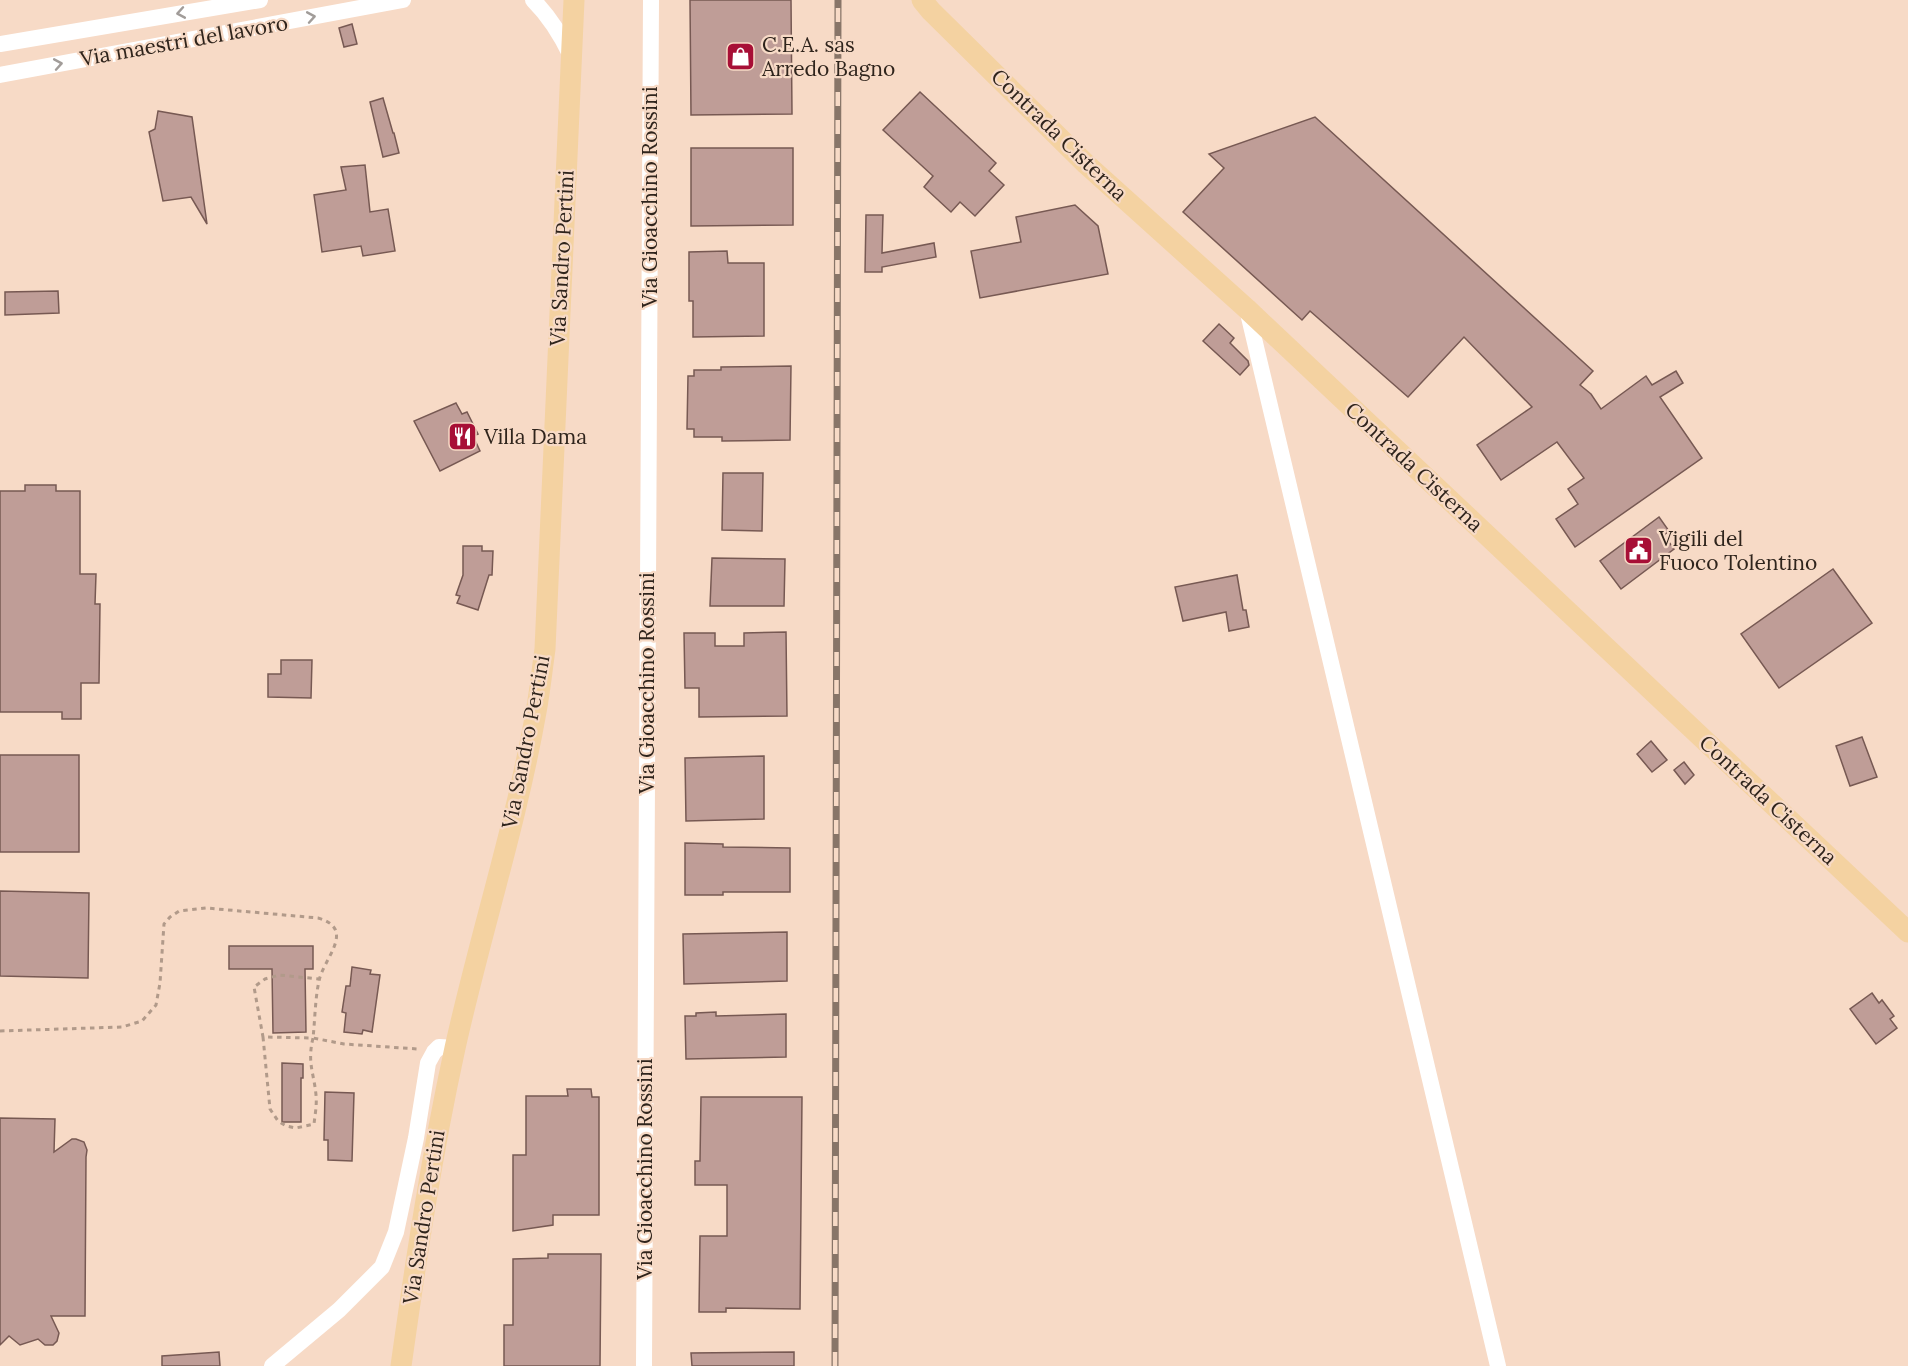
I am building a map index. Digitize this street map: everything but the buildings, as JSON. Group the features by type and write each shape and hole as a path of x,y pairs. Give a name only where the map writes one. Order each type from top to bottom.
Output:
{"main road":[{"name":"Via Sandro Pertini","path":"401,1366 434,1152 455,1048 537,710 544,649 574,0"},
{"name":"Contrada Cisterna","path":"922,0 1086,164 1247,309 1908,932"}],"street":[{"name":"Via maestri del lavoro","path":"0,44 260,0"},
{"name":"Via maestri del lavoro","path":"0,75 403,0"},
{"path":"533,0 546,13 572,57"},
{"name":"Via Gioacchino Rossini","path":"644,1366 651,0"},
{"path":"1247,309 1498,1366"},
{"path":"272,1366 339,1310 382,1267 396,1232 416,1138 428,1063 439,1047 455,1048"}],"path":[{"path":"0,1031 122,1027 142,1021 156,1005 160,983 164,924 179,911 206,908 318,918 330,922 335,930 336,941 319,979 310,1049 311,1071 316,1095 314,1124 296,1128 278,1121 270,1109 268,1073 254,987 265,979 279,975 319,979"},
{"path":"263,1037 313,1038 344,1044 422,1049 434,1052"}],"railway":[{"path":"835,1366 838,0"}],"place":[{"name":"C.E.A. sas Arredo Bagno","path":"741,57"},
{"name":"Villa Dama","path":"463,437"},
{"name":"Vigili del Fuoco Tolentino","path":"1638,551"}]}
